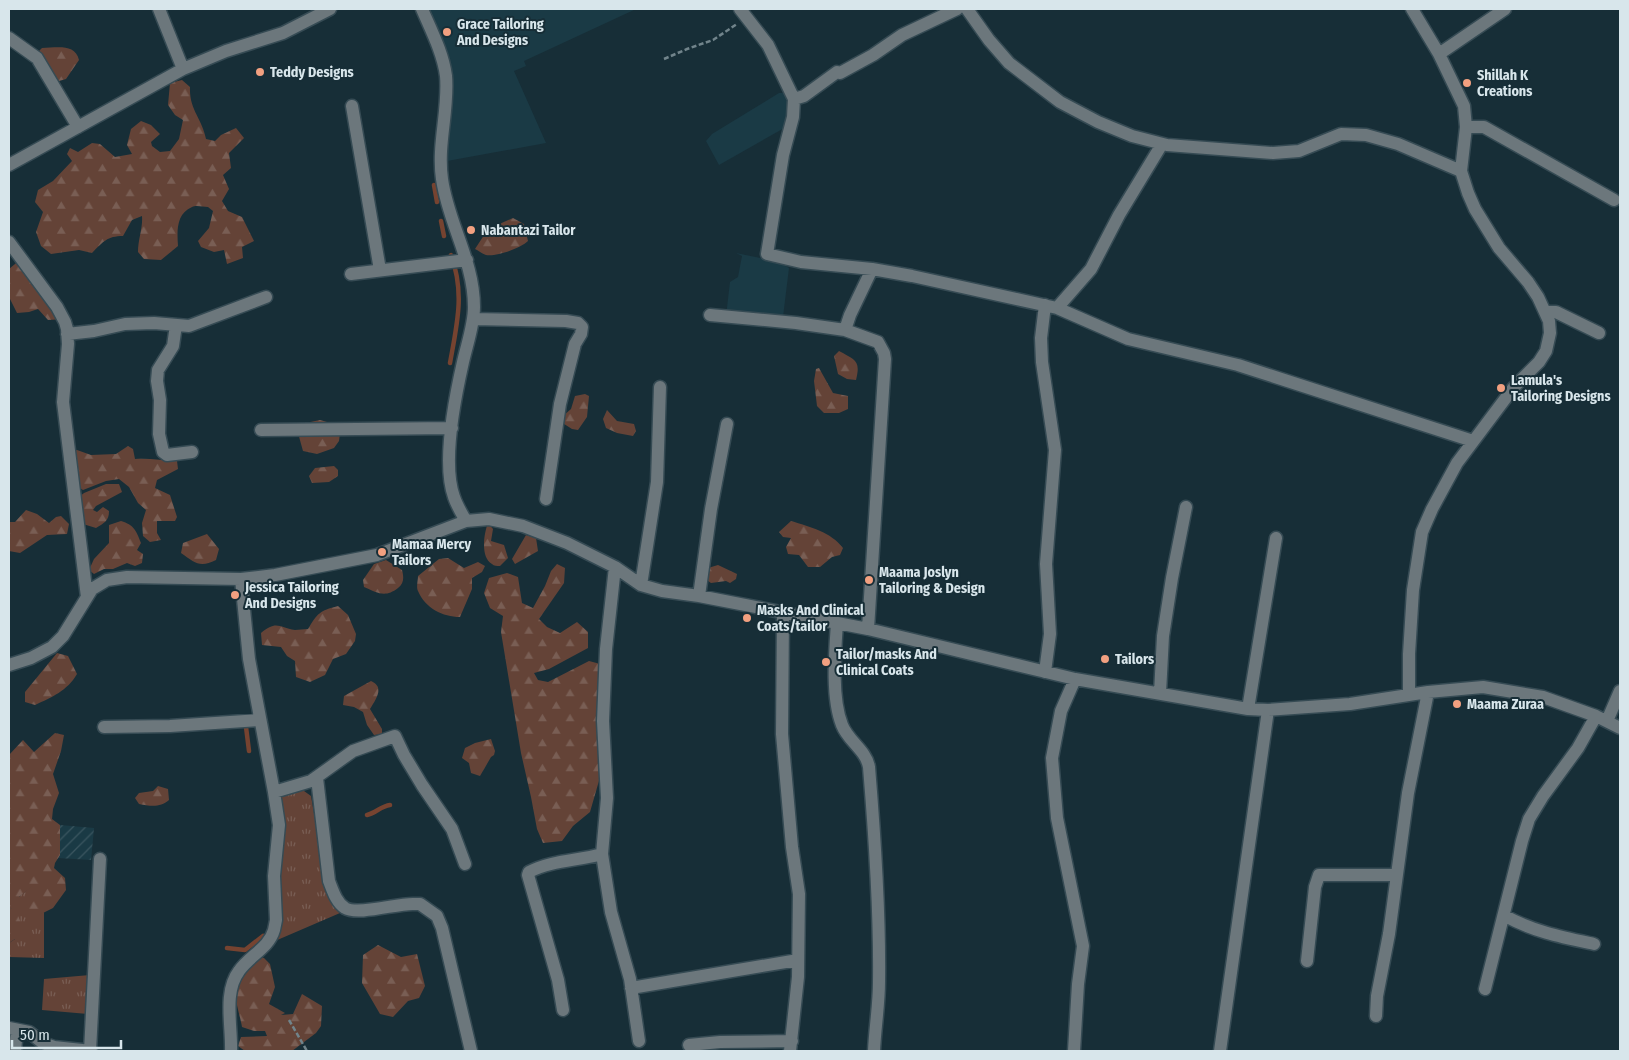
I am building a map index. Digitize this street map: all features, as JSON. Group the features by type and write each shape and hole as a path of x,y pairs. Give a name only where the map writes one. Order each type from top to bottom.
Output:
{"street":[{"path":"159,9 183,69"},
{"path":"9,165 183,69 226,50 283,33 330,9"},
{"path":"422,9 446,74 441,147 442,179 473,286 473,319 459,380 450,454 454,496 466,521"},
{"path":"794,100 804,96 837,72 840,73 873,55 902,35 957,9"},
{"path":"967,9 1008,63 1060,102 1116,130 1162,144 1239,151 1287,152 1307,149 1342,134 1358,134 1398,144 1461,171"},
{"path":"1409,694 1410,637 1419,541 1432,509 1457,463 1514,387 1539,362 1546,351 1550,333 1549,321 1528,282 1499,248 1475,209 1465,187 1461,171 1466,127 1464,106 1438,54 1412,9"},
{"path":"1438,54 1506,9"},
{"path":"743,13 768,45 794,100 794,117 783,155 767,254 819,264 872,269 912,276 1058,308 1128,339 1238,365 1473,441"},
{"path":"9,38 37,58 78,127"},
{"path":"352,106 380,270"},
{"path":"1466,127 1484,127 1614,200"},
{"path":"1058,308 1091,269 1162,144"},
{"path":"9,242 65,322 68,351 63,402 87,597"},
{"path":"351,274 467,260"},
{"path":"845,330 872,269"},
{"path":"67,334 94,331 125,324 189,326 266,297"},
{"path":"1044,305 1041,338 1042,362 1055,450 1046,564 1050,634 1045,672"},
{"path":"1545,312 1556,312 1599,333"},
{"path":"710,316 796,323 845,330 878,342 884,353 868,629"},
{"path":"473,319 566,321 578,323 582,327 581,334 575,344 560,404 546,499"},
{"path":"176,325 174,346 158,370 160,417 158,434 163,452 167,455 192,452"},
{"path":"641,584 657,482 660,387"},
{"path":"699,596 711,509 727,424"},
{"path":"261,430 452,428"},
{"path":"1160,693 1163,636 1186,507"},
{"path":"9,665 31,658 52,647 64,636 92,589 99,584 117,578 241,579 275,575 377,555 466,521 490,519 523,526 567,543 615,567 641,584 662,591 699,596 868,629 1075,679 1248,709 1268,710 1350,704 1409,694 1483,687 1544,697 1620,728"},
{"path":"1248,709 1276,538"},
{"path":"615,567 606,649 603,721 608,798 602,854 611,912 632,988 639,1041"},
{"path":"231,1051 230,996 232,984 242,967 271,940 274,930 275,864 279,832 274,792 249,659 241,579"},
{"path":"689,1045 720,1042 791,1046 798,960 799,894 792,847 782,734 783,613"},
{"path":"837,623 835,667 839,716 847,734 865,756 869,767 877,867 879,953 879,989 874,1051"},
{"path":"1074,1051 1078,984 1083,946 1057,818 1052,758 1061,711 1075,679"},
{"path":"1485,989 1529,819 1543,796 1601,719 1620,690"},
{"path":"1376,1016 1390,934 1408,793 1428,692"},
{"path":"1220,1051 1268,710"},
{"path":"104,727 170,726 259,720"},
{"path":"274,792 316,778 353,751 396,736 404,755 422,786 452,829 465,864"},
{"path":"316,778 330,881 334,894 340,904 351,910 420,904 437,916 442,928 471,1051"},
{"path":"563,1010 558,980 528,875 529,872 537,868 551,864 602,854"},
{"path":"15,1051 13,1029 29,1032 43,1043 54,1048 90,1051 100,859"},
{"path":"1307,961 1315,887 1319,875 1397,875"},
{"path":"1504,916 1526,927 1545,933 1594,944"},
{"path":"632,988 798,960"}],"path":[{"path":"664,59 713,40 743,13"},
{"path":"289,1020 307,1051"}],"shaded area":[{"path":"423,9 636,9 524,61 526,66 514,71 546,143 447,161 443,133 444,84"},
{"path":"779,93 785,93 788,105 786,127 719,165 706,141 712,134"},
{"path":"736,253 779,262 789,268 783,317 726,316 730,282 738,277 742,256"},
{"path":"60,825 94,828 91,860 58,858"}],"green space":[{"path":"59,47 74,51 79,60 66,79 59,81 40,73 37,53 42,48"},
{"path":"182,80 190,87 192,102 206,139 215,141 221,135 236,128 244,138 229,153 231,168 223,175 229,189 222,201 228,211 242,217 254,241 242,247 243,258 227,264 224,250 214,252 201,247 198,241 209,228 213,211 208,207 198,206 187,210 180,218 178,246 161,260 144,259 138,252 142,216 132,220 123,236 109,238 92,253 79,250 51,254 41,246 36,232 43,212 35,202 38,190 53,181 72,161 67,154 70,148 78,152 92,143 100,144 115,157 132,154 127,145 131,129 141,121 151,125 160,134 151,142 152,146 160,152 170,151 179,139 183,120 175,115 168,105 170,83"},
{"path":"513,218 524,224 528,241 525,244 496,255 486,255 475,249 488,229"},
{"path":"21,259 64,319 48,320 38,309 17,313 9,297 9,269"},
{"path":"839,351 857,364 856,380 847,379 838,374 834,356"},
{"path":"819,368 833,393 848,396 848,409 839,413 824,413 817,406 814,381 816,369"},
{"path":"585,394 589,396 587,417 578,430 572,429 561,422 563,416 571,409 575,396"},
{"path":"607,410 617,421 634,424 636,431 633,436 617,433 606,428 603,419"},
{"path":"320,420 334,424 340,433 339,441 334,448 317,454 303,451 298,433 301,424"},
{"path":"128,446 133,449 135,459 177,461 178,469 157,480 155,488 170,495 177,517 175,521 157,521 157,533 161,540 150,542 143,536 142,523 146,510 138,503 129,487 119,479 106,481 83,490 71,482 64,452 77,450 91,455 116,454"},
{"path":"334,466 338,470 338,476 329,482 312,483 309,476 315,468"},
{"path":"106,484 119,484 122,492 96,506 93,510 97,512 103,507 109,511 107,519 96,528 83,524 73,502 84,493"},
{"path":"26,510 37,514 49,523 56,517 61,516 69,524 67,534 47,535 20,553 9,551 9,522 15,522"},
{"path":"121,521 132,526 138,535 141,543 137,550 143,554 142,563 135,566 127,563 113,569 104,569 94,574 89,570 94,559 109,543 109,525"},
{"path":"791,521 820,531 838,542 843,548 840,555 832,557 820,567 808,567 799,555 788,554 786,547 791,538 783,537 779,532"},
{"path":"488,523 493,529 491,541 504,545 508,558 500,566 493,565 488,561 484,551 484,539"},
{"path":"207,534 219,549 216,560 202,564 181,553 183,543"},
{"path":"526,535 536,538 538,551 515,564 512,559"},
{"path":"448,558 464,568 478,562 485,566 482,572 472,578 472,589 460,617 441,613 430,607 417,589 418,576 439,559"},
{"path":"386,560 402,570 403,580 400,586 385,594 377,593 364,587 363,580 374,564"},
{"path":"557,564 565,568 564,583 539,619 547,627 560,633 577,622 588,632 588,648 549,669 534,673 538,680 548,682 589,661 604,665 607,753 590,812 573,826 562,841 543,843 537,829 521,753 501,632 503,616 490,608 484,593 489,578 507,573 518,577 522,603 533,608 551,571"},
{"path":"718,565 737,574 736,579 730,583 726,581 711,583 704,578 708,568"},
{"path":"338,606 348,615 356,634 355,641 346,654 333,659 325,675 310,682 296,677 295,661 287,656 281,647 262,645 261,633 266,629 278,626 295,630 308,629 320,613"},
{"path":"57,653 68,656 77,674 69,685 53,696 35,705 25,702 25,692"},
{"path":"371,681 378,686 378,694 370,709 382,729 382,734 374,735 367,725 363,712 354,707 343,705 344,696"},
{"path":"55,733 64,735 53,774 59,793 53,809 52,819 60,825 60,855 54,868 65,878 66,890 53,908 35,917 25,909 34,885 19,897 9,897 9,755 23,740 34,752"},
{"path":"491,739 495,751 494,755 480,776 471,773 469,763 462,758 465,748"},
{"path":"158,786 168,789 169,800 166,803 151,806 139,804 135,798 139,793 153,791"},
{"path":"286,791 304,791 311,796 327,891 340,913 268,944 271,938 274,798"},
{"path":"34,884 35,916 44,912 44,958 9,957 9,943 15,939 15,908 9,909 9,897 19,897"},
{"path":"15,907 23,929 9,943 9,909"},
{"path":"378,945 401,957 417,954 425,986 419,998 408,1001 393,1017 380,1014 362,983 363,955"},
{"path":"257,956 264,958 270,964 275,987 269,1004 285,1013 281,1015 293,1014 302,994 322,1006 321,1026 316,1033 292,1051 245,1051 238,1046 241,1037 267,1036 265,1031 254,1031 242,1027 235,994 238,976"},
{"path":"90,975 88,1014 42,1010 44,979"}],"waterway":[{"path":"434,185 437,202"},
{"path":"441,221 444,236"},
{"path":"450,363 459,296 458,282 451,255"},
{"path":"246,727 249,751"},
{"path":"367,815 390,805"},
{"path":"227,948 245,950 263,936"}],"place":[{"name":"Grace Tailoring And Designs","path":"447,32"},
{"name":"Teddy Designs","path":"260,72"},
{"name":"Shillah K Creations","path":"1467,83"},
{"name":"Nabantazi Tailor","path":"471,230"},
{"name":"Lamula's Tailoring Designs","path":"1501,388"},
{"name":"Mamaa Mercy Tailors","path":"382,552"},
{"name":"Maama Joslyn Tailoring & Design","path":"869,580"},
{"name":"Jessica Tailoring And Designs","path":"235,595"},
{"name":"Masks And Clinical Coats/tailor","path":"747,618"},
{"name":"Tailors","path":"1105,659"},
{"name":"Tailor/masks And Clinical Coats","path":"826,662"},
{"name":"Maama Zuraa","path":"1457,704"}]}
